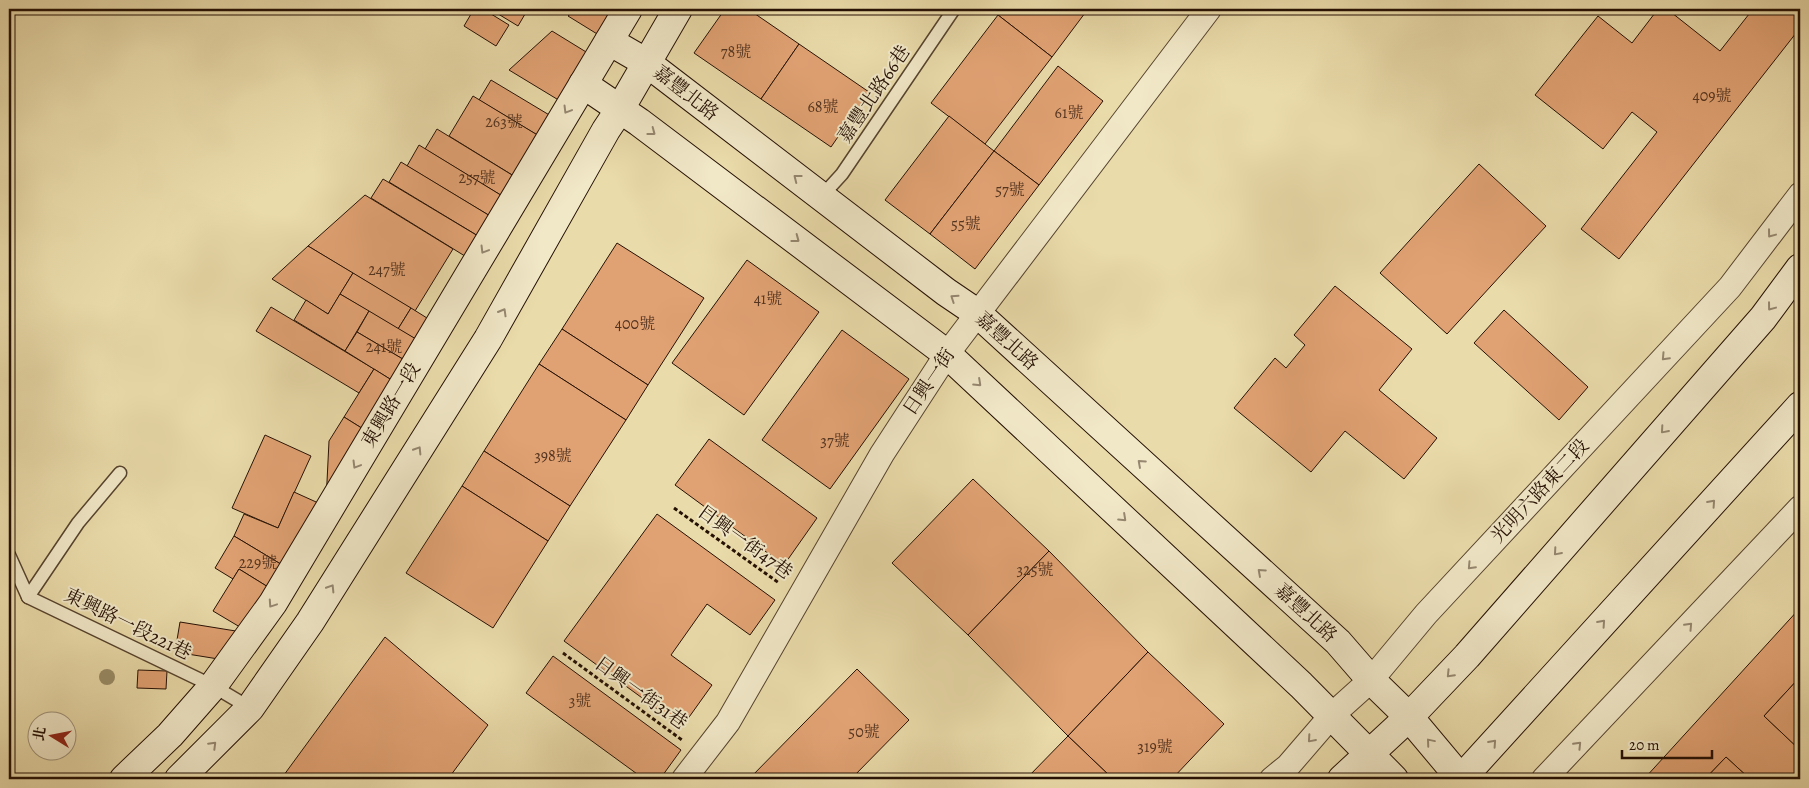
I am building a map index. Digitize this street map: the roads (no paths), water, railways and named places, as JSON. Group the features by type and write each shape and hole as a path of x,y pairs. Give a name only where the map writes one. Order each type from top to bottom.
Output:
{"street":[{"name":"東興路一段","path":"124,779 170,735 212,686 273,603 628,9"},
{"path":"178,779 250,708 310,622 488,339 606,130 678,9"},
{"name":"日興一街","path":"684,779 728,722 882,454 947,354 1209,9"},
{"name":"嘉豐北路","path":"609,41 647,63 946,292 977,313 1338,642 1371,680 1409,717 1461,779"},
{"path":"583,84 620,109 794,238 947,354 1332,715 1394,779"},
{"name":"光明六路東二段","path":"1272,779 1288,766 1332,715 1371,680 1431,608 1730,287 1800,195"},
{"path":"1342,779 1409,717 1467,656 1763,318 1800,268"},
{"path":"1461,779 1800,406"},
{"path":"1544,779 1799,510"}],"lane":[{"name":"嘉豐北路66巷","path":"821,197 842,174 954,9"},
{"path":"28,597 78,523 120,473"},
{"path":"9,555 28,597"},
{"name":"東興路一段221巷","path":"28,597 212,686 250,708"}]}
